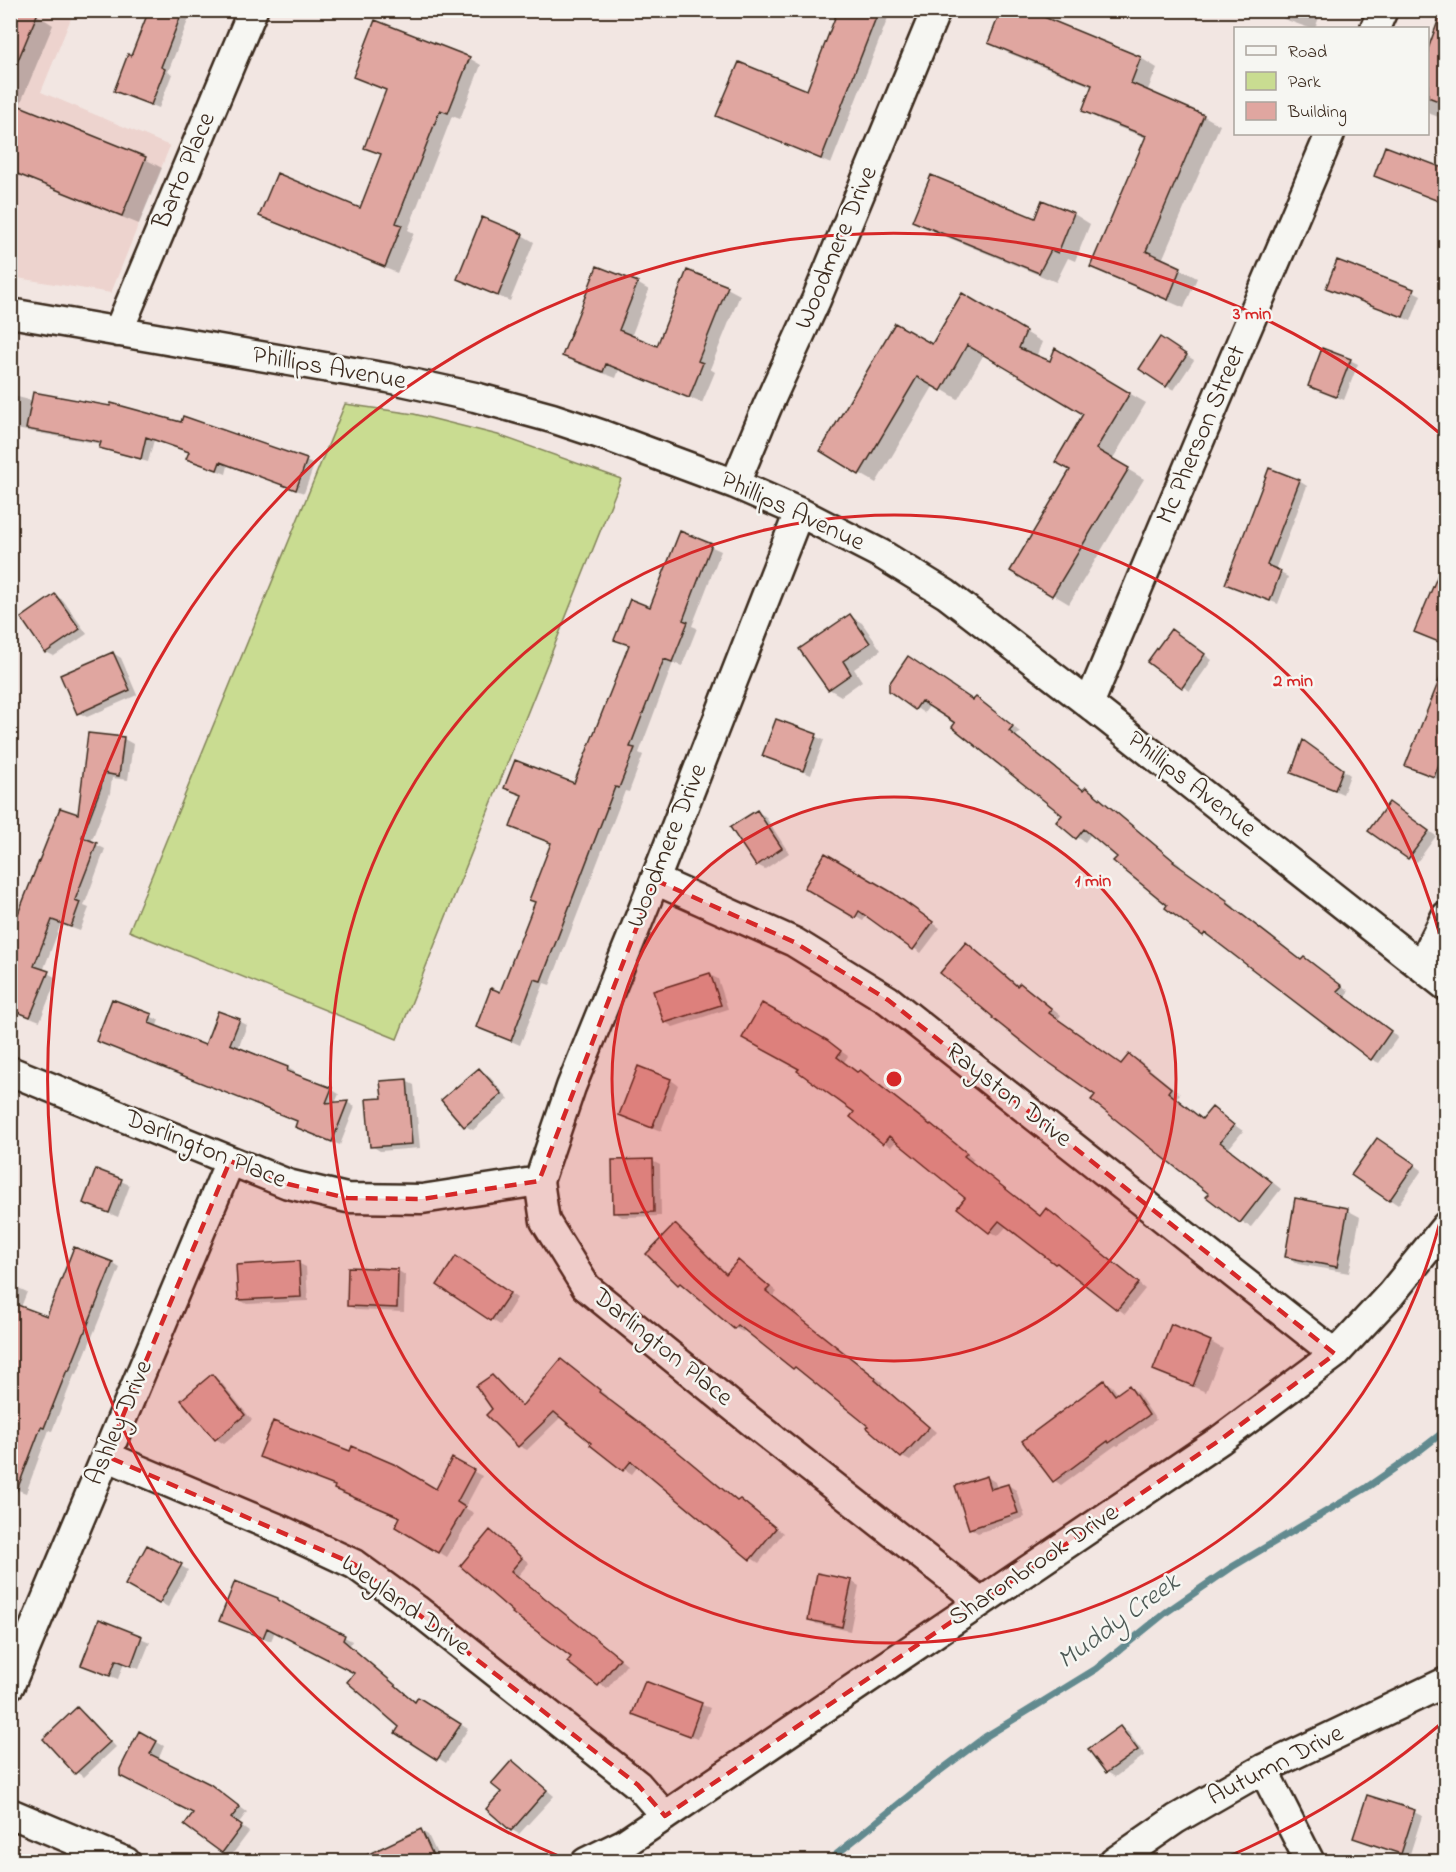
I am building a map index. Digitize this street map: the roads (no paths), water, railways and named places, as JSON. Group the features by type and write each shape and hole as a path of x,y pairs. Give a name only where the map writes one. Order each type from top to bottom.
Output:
{"street":[{"name":"Barto Place","path":"118,332 253,10"},
{"name":"Woodmere Drive","path":"735,484 816,300 936,10"},
{"path":"1375,27 1383,10"},
{"name":"Mc Pherson Street","path":"1089,704 1330,135"},
{"name":"Phillips Avenue","path":"10,313 388,378 456,393 552,418 603,435 735,484 799,512 840,532 920,577 945,594 1089,704 1446,986"},
{"name":"Woodmere Drive","path":"539,1181 572,1087 799,512"},
{"name":"Rayston Drive","path":"655,880 794,942 888,1000 1335,1354"},
{"path":"1421,966 1446,916"},
{"name":"Darlington Place","path":"10,1071 288,1184 347,1198 422,1199 539,1181 545,1221 586,1287 752,1422 981,1602"},
{"name":"Ashley Drive","path":"10,1685 230,1161"},
{"name":"Sharonbrook Drive","path":"586,1862 625,1844 1220,1440 1335,1354 1391,1294 1446,1226"},
{"name":"Weyland Drive","path":"106,1456 277,1528 354,1564 416,1609 638,1785 665,1816"},
{"name":"Autumn Drive","path":"1114,1862 1176,1819 1263,1769 1446,1682"},
{"path":"1263,1769 1310,1862"},
{"path":"10,1813 126,1862"}],"waterway":[{"name":"Muddy Creek","path":"827,1862 985,1737 1096,1669 1165,1613 1232,1567 1366,1488 1446,1430"}]}
